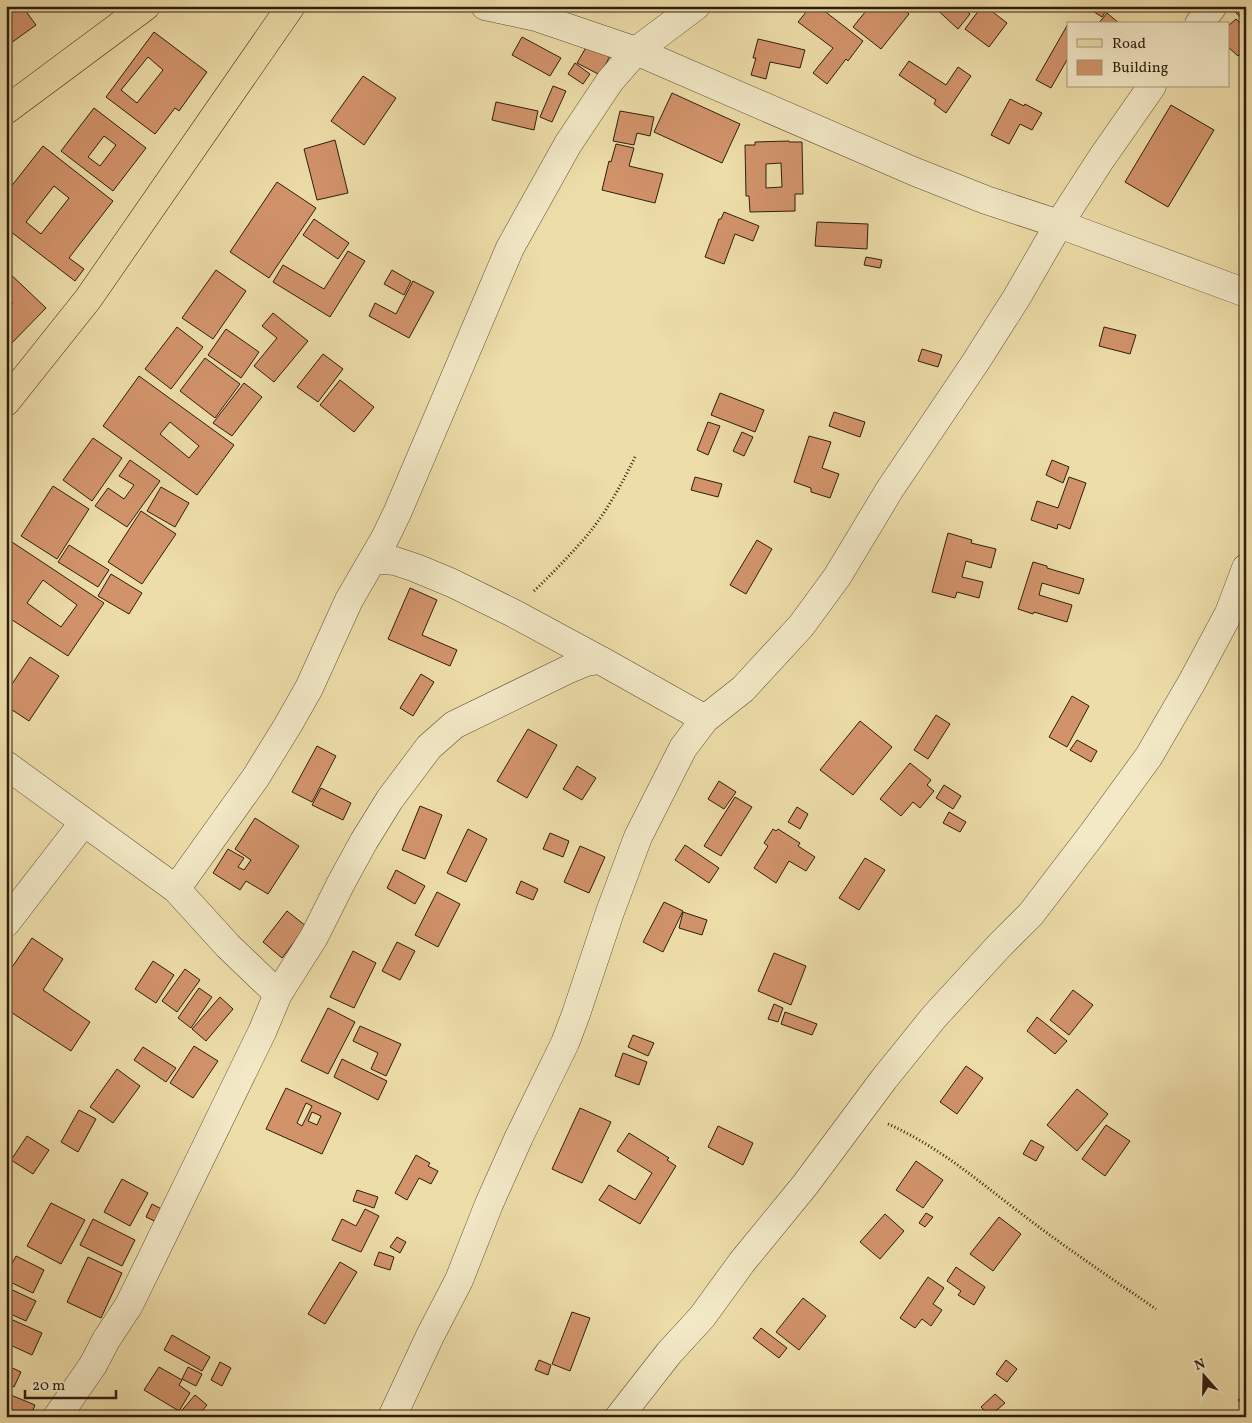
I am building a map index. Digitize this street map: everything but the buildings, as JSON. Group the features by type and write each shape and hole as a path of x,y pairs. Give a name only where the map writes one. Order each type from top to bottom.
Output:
{"main road":[{"path":"6,110 146,6"},
{"path":"7,403 88,299 291,6"}],"street":[{"path":"486,6 536,16 636,50 913,171 986,200 1059,224 1246,293"},
{"path":"176,889 256,777 309,688 349,600 385,538 401,503 510,248 568,144 610,81 636,50 696,6"},
{"path":"1201,22 1213,6"},
{"path":"392,1417 459,1280 489,1204 565,1043 638,837 683,748 705,719 743,689 802,626 837,577 890,489 1001,322 1059,224 1151,88"},
{"path":"373,559 395,561 452,584 512,613 705,719"},
{"path":"619,1417 669,1353 702,1317 742,1262 805,1185 934,1017 1031,914 1093,834 1149,756 1210,649 1229,613 1245,575"},
{"path":"57,1417 93,1365 106,1340 129,1305 278,994 314,937 364,841 390,800 429,747 454,725 569,669 586,662 600,660"},
{"path":"6,765 176,889 228,946 278,994"},
{"path":"6,923 84,822"}],"path":[{"path":"512,613 586,537 624,480 636,455"},
{"path":"860,1111 930,1145 969,1172 1014,1209 1156,1309"}]}
